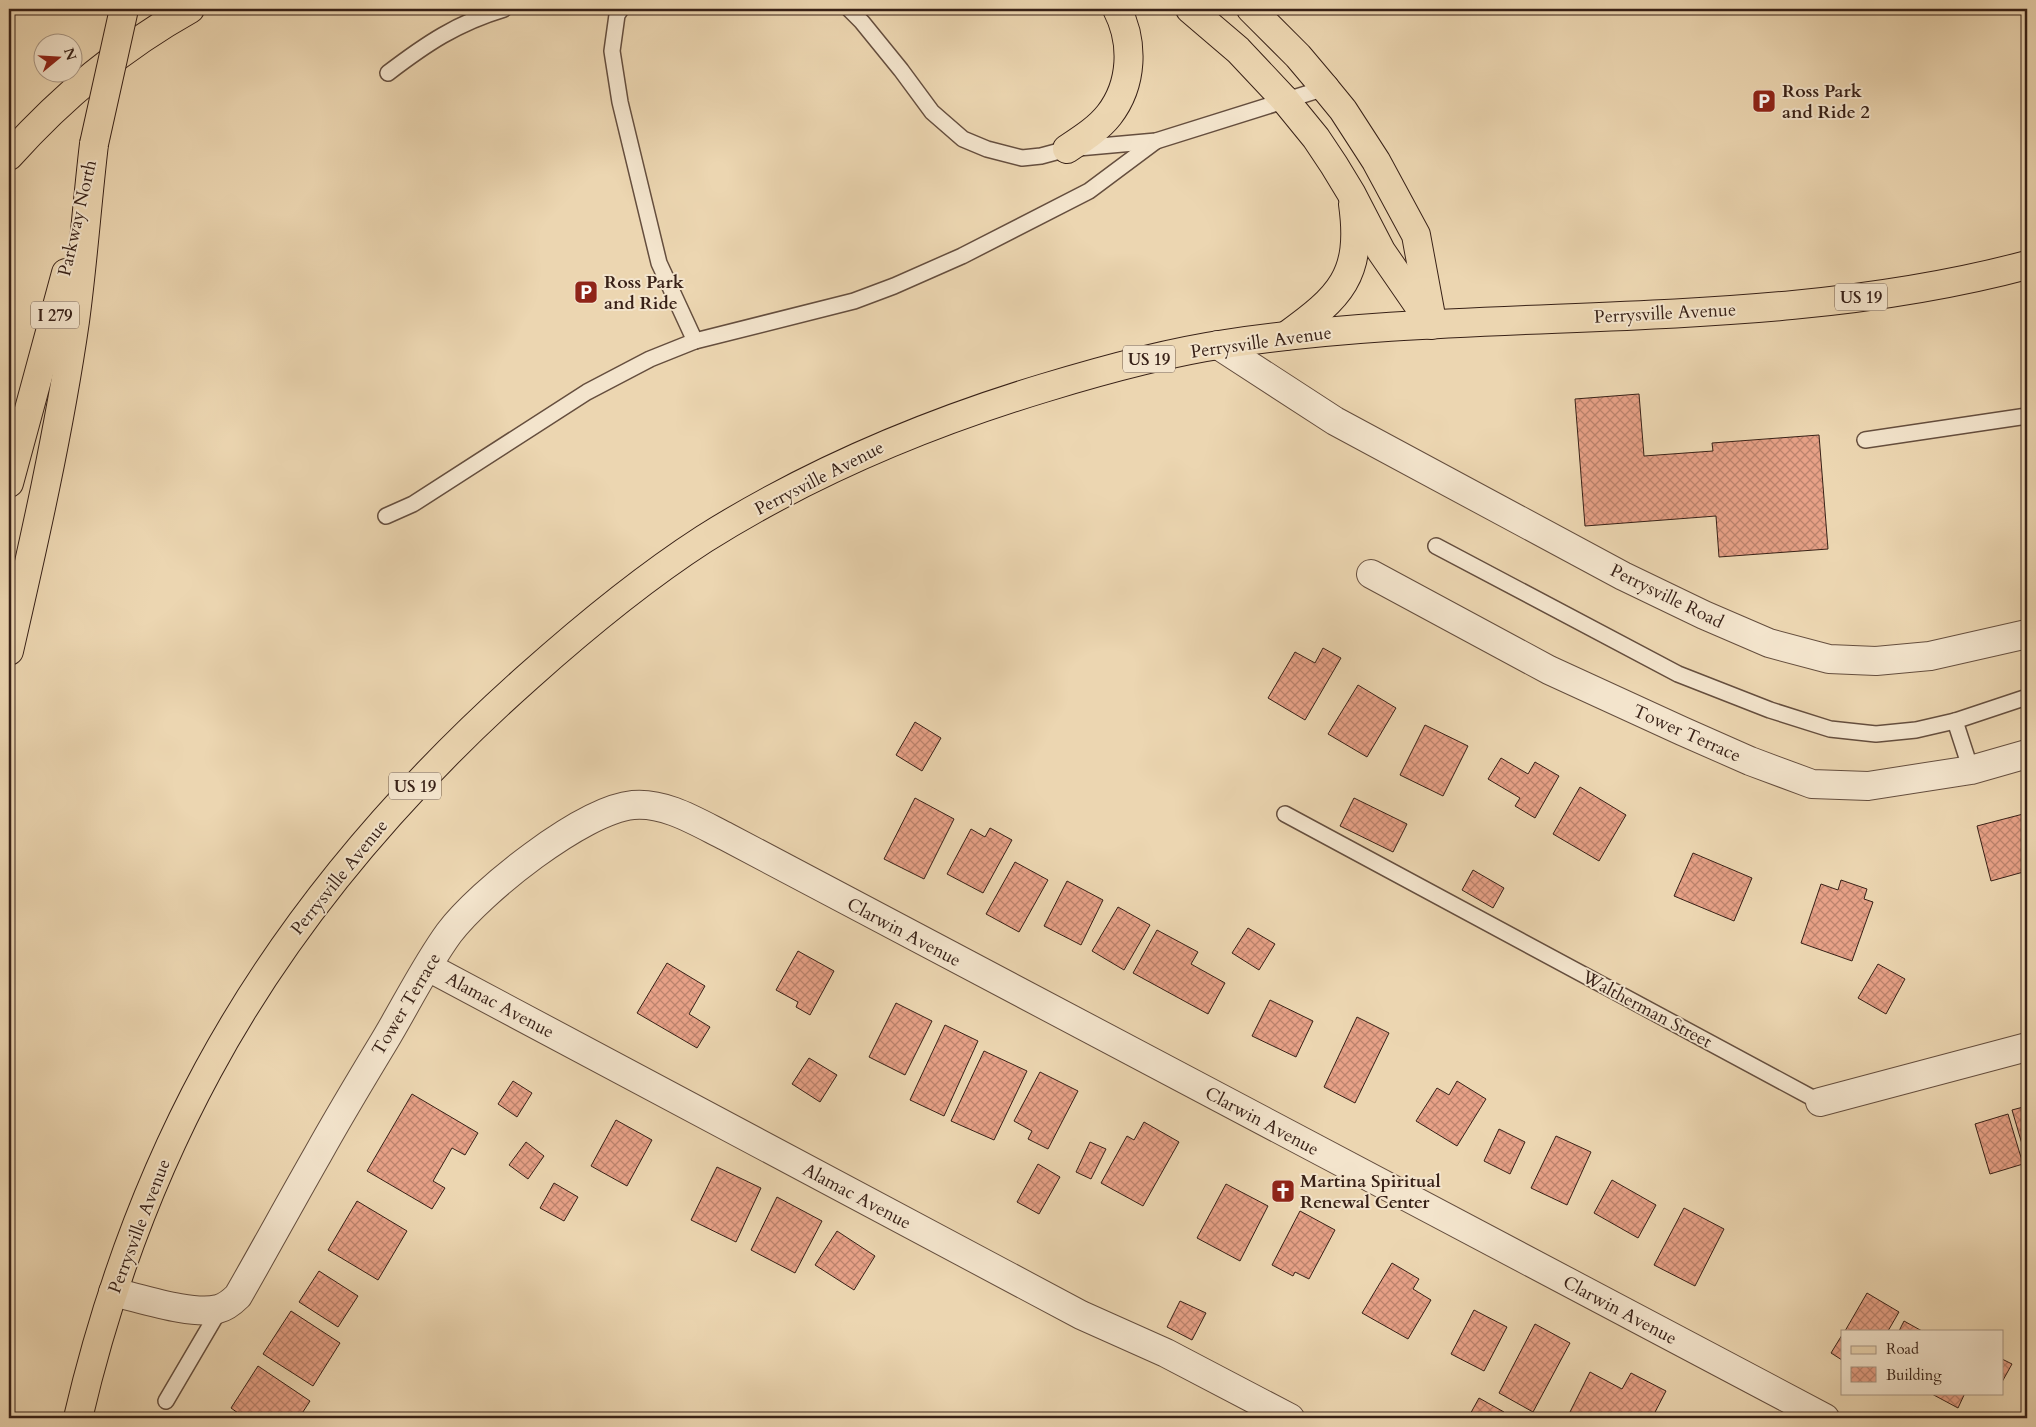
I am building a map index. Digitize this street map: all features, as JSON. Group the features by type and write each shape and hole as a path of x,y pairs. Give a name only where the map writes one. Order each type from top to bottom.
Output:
{"main road":[{"name":"Parkway North","path":"9,483 76,232 124,9"},
{"path":"9,156 72,92 122,52 190,9"},
{"path":"1068,149 1094,130 1104,120 1121,96 1127,75 1129,56 1127,35 1117,9"},
{"path":"1190,9 1238,50 1285,100 1316,138 1351,193 1381,251 1432,325"},
{"path":"1251,9 1298,56 1342,110 1376,161 1416,235 1432,325"},
{"path":"9,651 30,560 67,369 75,320 94,144"},
{"path":"1286,336 1320,311 1335,296 1347,278 1354,258 1355,241 1355,220 1351,193"},
{"name":"Perrysville Avenue","path":"78,1418 113,1292 142,1213 173,1141 199,1088 246,1005 288,940 378,826 433,766 493,708 565,644 638,586 702,540 769,501 846,462 935,425 1015,396 1149,359 1218,345 1286,336 1432,325 1691,313 1803,304 1895,293 1953,283 2027,264"}],"street":[{"name":"Perrysville Road","path":"1218,345 1335,421 1623,576 1704,615 1769,643 1829,659 1876,660 1930,656 2027,634"},
{"name":"Tower Terrace","path":"1371,574 1549,670 1682,732 1750,761 1812,784 1868,786 1971,770 2027,754"},
{"name":"Tower Terrace","path":"220,1309 230,1304 238,1296 318,1154 428,966 456,925 496,887 553,842 599,815 617,808 634,805 650,806 682,815 778,865"},
{"name":"Clarwin Avenue","path":"778,865 1825,1418"},
{"name":"Alamac Avenue","path":"428,966 1081,1315 1166,1353 1290,1418"},
{"name":"Waltherman Street","path":"1820,1102 2027,1047"},
{"path":"113,1292 197,1311 220,1309"}],"lane":[{"path":"388,73 435,38 464,24 504,9"},
{"path":"621,9 617,15 612,51 620,102 659,263 695,341"},
{"path":"849,9 896,63 932,112 963,140 987,149 1022,158 1041,156 1068,149 1156,142 1324,88"},
{"path":"386,516 414,504 587,392 650,359 695,341 854,300 894,286 962,256 1089,191 1156,142"},
{"path":"1865,440 2027,416"},
{"path":"1436,546 1678,674 1770,710 1830,729 1876,734 1916,730 1955,721 2027,697"},
{"path":"1955,721 1971,770"},
{"name":"Waltherman Street","path":"1285,814 1820,1102"},
{"path":"166,1401 220,1309"}],"building":[{"path":"1639,394 1644,456 1713,451 1712,443 1819,435 1828,549 1719,557 1716,516 1585,526 1575,399"},
{"path":"1323,648 1341,658 1305,720 1268,698 1295,652 1315,663"},
{"path":"1358,685 1396,708 1367,757 1328,734"},
{"path":"915,722 941,738 922,771 896,755"},
{"path":"1425,725 1468,746 1443,796 1400,775"},
{"path":"1501,758 1528,774 1535,762 1559,776 1535,818 1515,806 1520,798 1488,779"},
{"path":"1580,787 1626,815 1599,861 1553,834"},
{"path":"915,798 954,819 924,879 884,859"},
{"path":"1354,798 1407,824 1393,852 1340,826"},
{"path":"2027,813 2027,871 1991,881 1977,826"},
{"path":"990,828 1012,840 983,893 947,874 971,829 985,837"},
{"path":"1693,853 1752,878 1734,921 1674,896"},
{"path":"1015,862 1048,880 1019,932 986,914"},
{"path":"1473,870 1504,888 1493,908 1462,890"},
{"path":"1841,880 1867,889 1864,899 1873,902 1852,961 1801,943 1821,884 1838,890"},
{"path":"1067,881 1103,900 1081,945 1044,926"},
{"path":"1118,907 1150,925 1124,970 1092,951"},
{"path":"1248,928 1275,944 1259,970 1232,953"},
{"path":"1157,930 1198,952 1191,964 1225,983 1208,1014 1133,973"},
{"path":"798,951 834,971 810,1015 796,1007 798,1002 776,990"},
{"path":"667,963 705,986 689,1014 710,1027 697,1048 637,1013"},
{"path":"1878,964 1905,979 1886,1014 1858,998"},
{"path":"1270,1000 1313,1021 1296,1057 1252,1036"},
{"path":"896,1003 932,1021 905,1075 869,1057"},
{"path":"1357,1017 1389,1033 1355,1103 1324,1087"},
{"path":"945,1025 978,1041 944,1116 910,1100"},
{"path":"984,1051 1027,1071 994,1140 951,1121"},
{"path":"809,1058 837,1075 820,1102 792,1084"},
{"path":"1040,1072 1078,1091 1048,1149 1028,1139 1032,1131 1014,1121"},
{"path":"513,1081 532,1093 517,1117 498,1104"},
{"path":"1457,1081 1486,1099 1457,1146 1416,1121 1437,1088 1449,1095"},
{"path":"412,1094 478,1133 465,1155 452,1148 433,1181 445,1188 432,1209 367,1171"},
{"path":"2027,1106 2027,1161 2012,1110"},
{"path":"2008,1114 2023,1164 1990,1174 1975,1124"},
{"path":"616,1120 652,1140 627,1186 591,1166"},
{"path":"1144,1122 1179,1142 1143,1206 1101,1183 1127,1136 1134,1140"},
{"path":"1499,1129 1525,1142 1510,1174 1484,1161"},
{"path":"1556,1136 1591,1152 1567,1205 1531,1188"},
{"path":"526,1142 544,1156 528,1179 509,1165"},
{"path":"1090,1142 1106,1149 1091,1179 1076,1172"},
{"path":"1038,1164 1060,1177 1039,1214 1017,1202"},
{"path":"717,1167 761,1188 736,1242 691,1220"},
{"path":"1612,1180 1656,1205 1638,1238 1594,1213"},
{"path":"554,1183 578,1197 564,1221 540,1208"},
{"path":"1226,1184 1268,1206 1240,1261 1197,1238"},
{"path":"777,1197 822,1221 795,1273 751,1250"},
{"path":"357,1201 407,1231 378,1280 328,1250"},
{"path":"1684,1208 1724,1229 1695,1286 1654,1265"},
{"path":"1300,1211 1335,1230 1309,1279 1295,1272 1293,1276 1272,1265"},
{"path":"837,1231 875,1256 854,1290 815,1265"},
{"path":"1392,1263 1419,1279 1413,1289 1431,1300 1408,1339 1362,1313"},
{"path":"319,1271 358,1296 338,1327 299,1302"},
{"path":"1867,1293 1899,1312 1889,1330 1846,1330"},
{"path":"1180,1301 1206,1313 1192,1340 1167,1327"},
{"path":"1474,1310 1507,1327 1484,1371 1451,1354"},
{"path":"291,1311 340,1343 313,1386 263,1354"},
{"path":"1904,1321 1920,1330 1900,1330"},
{"path":"1535,1324 1570,1343 1533,1412 1499,1393"},
{"path":"1841,1337 1841,1359 1831,1353"},
{"path":"2004,1360 2012,1364 2004,1378"},
{"path":"258,1366 310,1401 299,1418 245,1418 231,1408"},
{"path":"1590,1372 1622,1389 1631,1373 1666,1391 1652,1418 1571,1418 1568,1416"},
{"path":"1932,1394 1965,1394 1958,1408"},
{"path":"1479,1398 1504,1412 1501,1418 1468,1418"}],"place":[{"name":"Ross Park and Ride 2","path":"1764,101"},
{"name":"Ross Park and Ride","path":"586,292"},
{"name":"Martina Spiritual Renewal Center","path":"1283,1191"}]}
